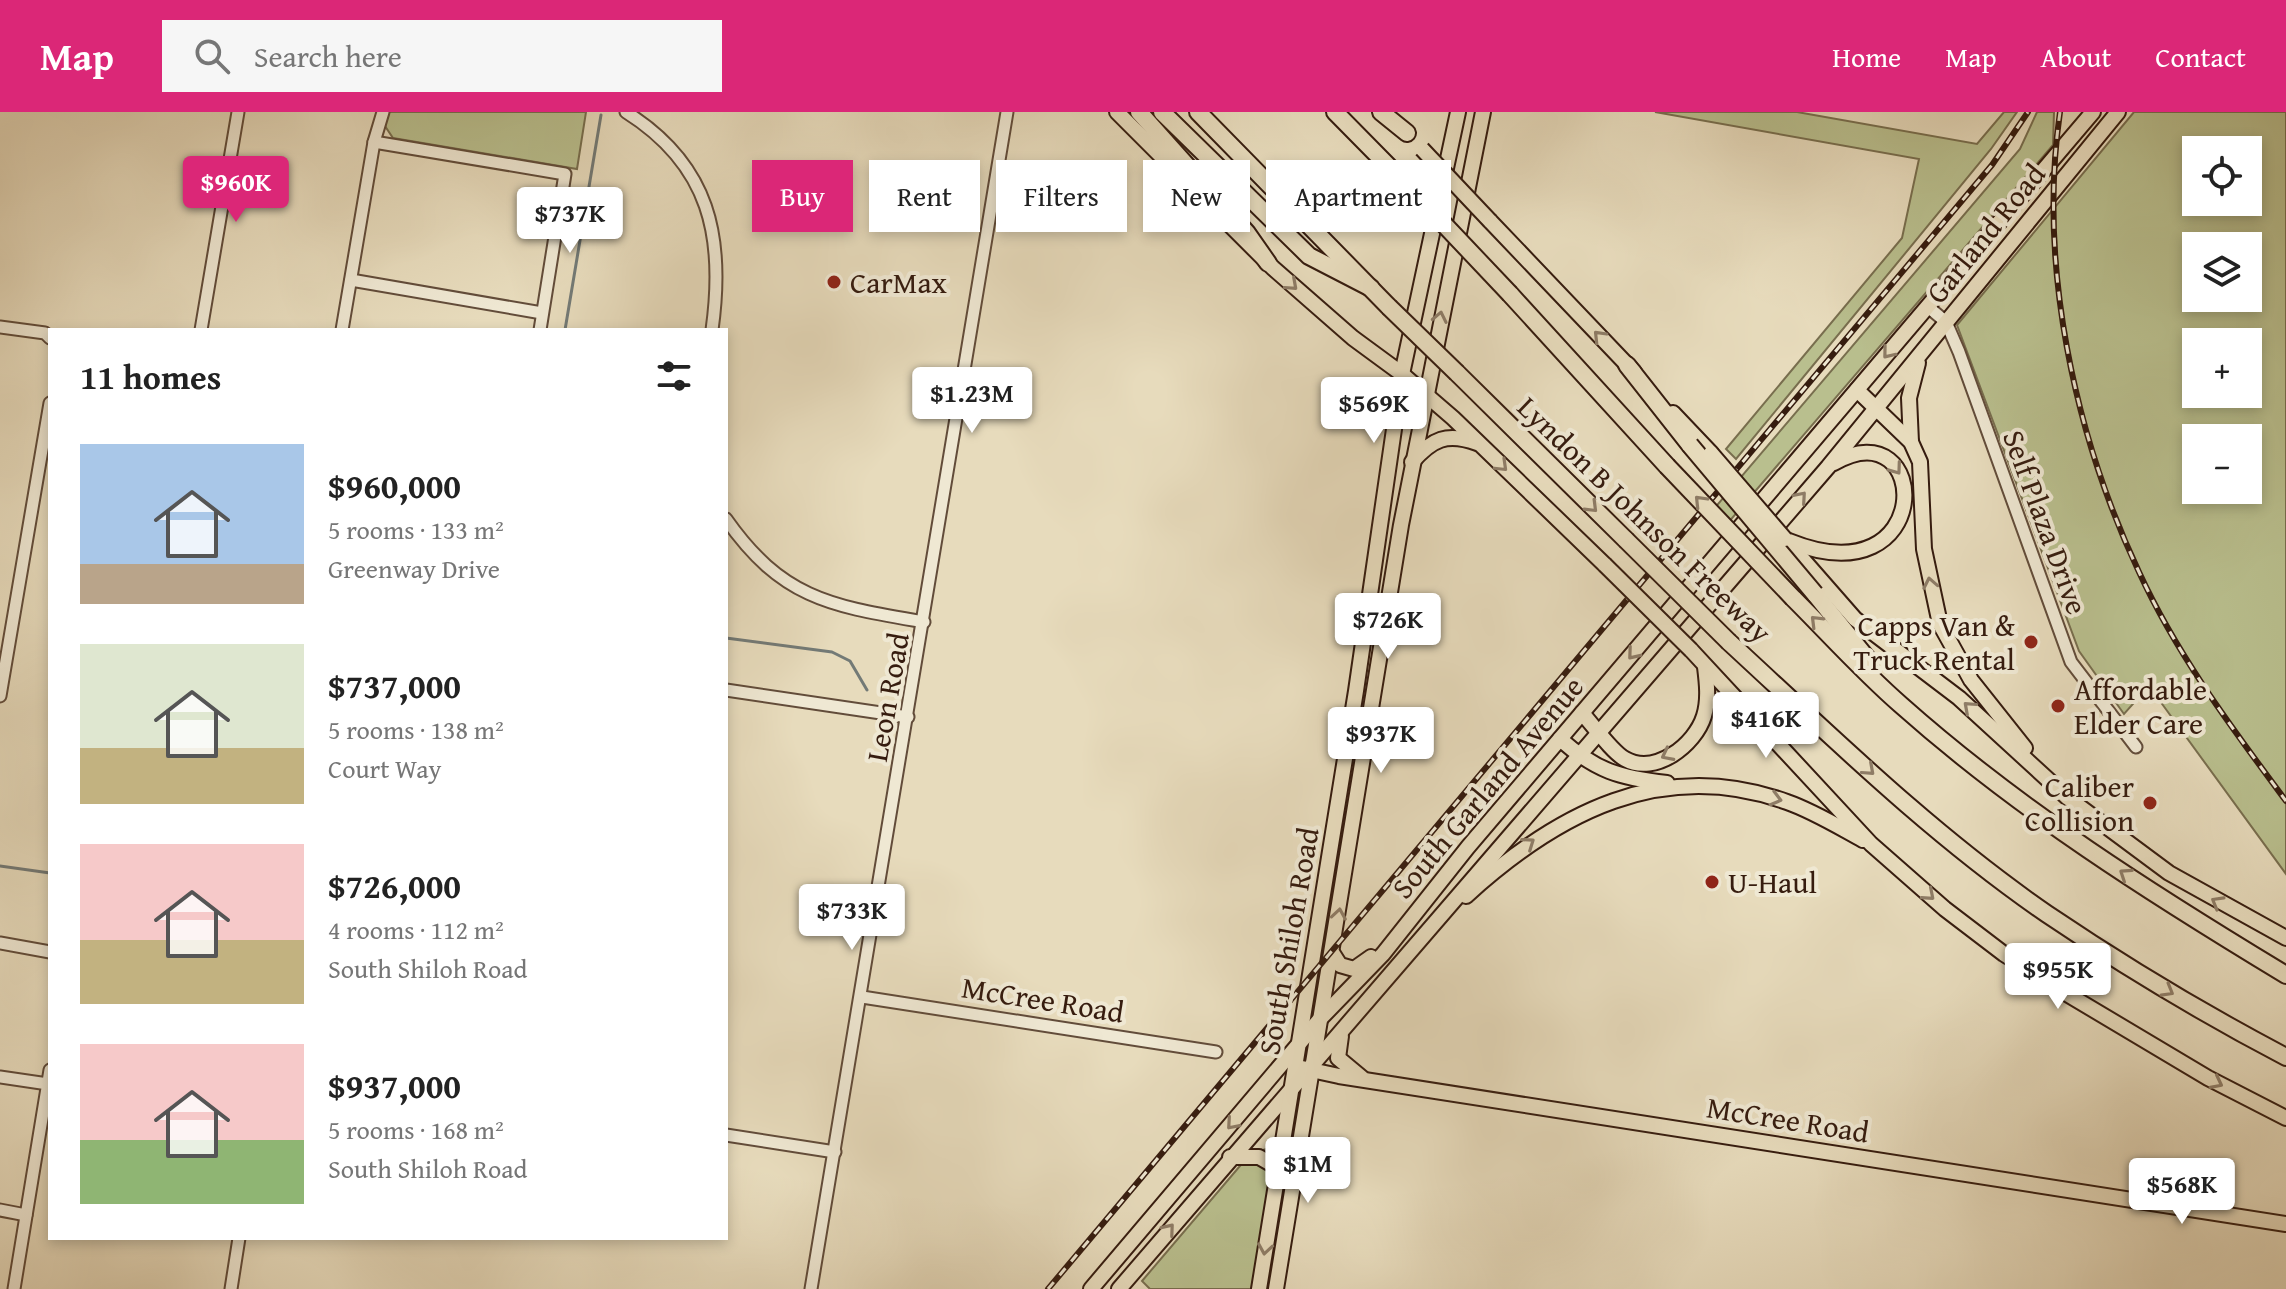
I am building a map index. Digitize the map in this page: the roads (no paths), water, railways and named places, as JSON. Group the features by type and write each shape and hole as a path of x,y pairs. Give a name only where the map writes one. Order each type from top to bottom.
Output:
{"highway":[{"name":"Lyndon B Johnson Freeway","path":"1198,112 1389,307 1729,642 1899,796 2045,912 2148,980 2286,1057"},
{"name":"Lyndon B Johnson Freeway","path":"1335,112 1510,294 1793,598 1914,716 2049,822 2175,908 2286,975"},
{"path":"1384,112 1407,133"},
{"path":"1149,115 1247,233 1268,263"},
{"path":"1149,115 1309,256 1371,288"},
{"path":"1627,365 1914,716"}],"main road":[{"name":"Lyndon B Johnson Freeway","path":"1117,112 1268,263 1353,338 1425,393 1605,565 1691,650 1871,844 2004,954 2208,1078 2286,1118"},
{"name":"South Shiloh Road","path":"1295,1049 1362,652 1402,374 1458,112"},
{"name":"South Shiloh Road","path":"1276,1289 1309,1069 1333,954 1412,462 1483,112"},
{"name":"Garland Road","path":"1923,311 2093,112"},
{"name":"Garland Road","path":"1924,349 2118,112"},
{"path":"1454,130 1478,133"},
{"path":"1407,133 1711,453 1855,619 1959,698 2068,798 2169,873 2286,938"},
{"name":"South Garland Avenue","path":"1091,1289 1287,1065 1295,1049 1320,1019 1383,954 1560,739 1923,311"},
{"path":"1911,442 1909,398 1913,374 1924,349"},
{"name":"South Garland Avenue","path":"1119,1289 1580,755 1604,736 1619,709 1878,408 1924,349"},
{"path":"1857,390 1911,442 1920,462 1924,549 1940,624 1971,680 2068,798"},
{"path":"1412,462 1427,445 1438,439 1462,437 1479,443"},
{"path":"1785,539 1823,552 1842,555 1860,553 1887,536 1899,521 1905,483 1898,466 1886,456 1866,453 1845,457 1828,467"},
{"path":"1382,522 1401,525"},
{"path":"1362,652 1368,658 1366,691 1373,703"},
{"path":"1582,713 1619,755 1631,761 1659,761 1678,750 1697,730 1705,714 1705,666"},
{"path":"1560,739 1603,771 1625,779 1700,787 1787,802 1871,844"},
{"path":"1428,931 1500,866 1555,826 1622,797 1700,787"},
{"path":"1333,954 1340,965 1354,969 1372,956 1383,954"},
{"path":"1346,1025 1338,1043 1338,1058 1365,1081"},
{"name":"South Shiloh Road","path":"1259,1289 1290,1089 1287,1065"},
{"name":"McCree Road","path":"1287,1065 1365,1081 2286,1224"},
{"path":"1230,1157 1259,1157 1278,1168"}],"street":[{"path":"201,328 238,112"},
{"path":"342,328 374,142 383,112"},
{"path":"626,112 667,145 701,194 712,225 719,274 712,328"},
{"name":"Leon Road","path":"811,1289 1007,112"},
{"path":"374,142 565,174 540,328"},
{"path":"351,280 542,313"},
{"name":"Self Plaza Drive","path":"1923,311 1946,322 2071,662 2136,747"},
{"path":"0,327 48,336"},
{"path":"0,696 3,660 48,414"},
{"path":"728,522 761,563 805,594 848,608 924,622"},
{"path":"728,690 908,717"},
{"path":"0,943 48,952"},
{"name":"McCree Road","path":"862,997 1216,1052"},
{"path":"0,1077 48,1084 14,1289"},
{"path":"728,1135 835,1152"},
{"path":"0,1210 26,1215"},
{"path":"231,1289 239,1240"}],"waterway":[{"path":"565,328 601,115"},
{"path":"728,638 832,652 850,661 867,690"},
{"path":"0,866 48,873"}],"railway":[{"path":"1048,1289 1992,165 2028,112"},
{"path":"2060,112 2054,170 2058,288 2067,347 2096,463 2139,572 2170,633 2286,801"}],"place":[{"name":"CarMax","path":"834,282"},
{"name":"Capps Van & Truck Rental","path":"2031,642"},
{"name":"Affordable Elder Care","path":"2058,706"},
{"name":"Caliber Collision","path":"2150,803"},
{"name":"U-Haul","path":"1712,882"}]}
